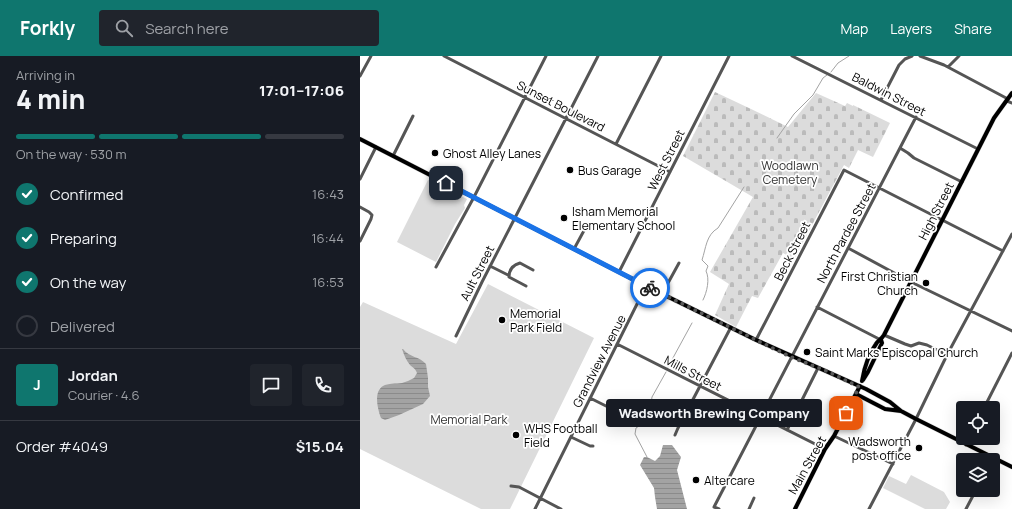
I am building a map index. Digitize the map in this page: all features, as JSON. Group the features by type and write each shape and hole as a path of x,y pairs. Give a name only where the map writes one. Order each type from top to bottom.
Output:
{"main road":[{"name":"High Street","path":"859,387 869,357 877,342 881,340 884,335 994,117 1012,93"},
{"path":"360,139 662,294 791,357 866,389 893,404 901,411 956,440"},
{"name":"Main Street","path":"795,509 825,449 834,436 859,387"},
{"path":"856,394 885,409 901,411"},
{"path":"890,410 893,408 893,404"},
{"path":"966,445 981,453"},
{"path":"1000,463 1012,468"}],"street":[{"path":"360,76 371,56"},
{"name":"Sunset Boulevard","path":"444,56 670,172"},
{"path":"436,268 546,56"},
{"name":"Ault Street","path":"456,336 490,266 598,56"},
{"path":"616,144 661,56"},
{"name":"West Street","path":"619,272 729,56"},
{"name":"Baldwin Street","path":"792,56 978,149"},
{"path":"881,100 899,65 905,59 912,56"},
{"path":"920,56 948,67 1012,103"},
{"path":"948,67 959,56"},
{"path":"393,156 413,116"},
{"name":"North Pardee Street","path":"719,509 714,507 916,118"},
{"path":"360,179 376,147"},
{"path":"900,148 914,158 962,182"},
{"name":"Beck Street","path":"756,340 844,170 880,187"},
{"path":"880,187 1003,251"},
{"path":"360,207 372,215 372,219 360,241"},
{"path":"574,249 587,225"},
{"path":"870,509 947,355 1012,234"},
{"path":"848,248 911,282 1012,331"},
{"path":"508,275 513,266 520,263 533,270"},
{"path":"662,294 679,263"},
{"path":"490,266 526,286"},
{"name":"Grandview Avenue","path":"535,509 646,286"},
{"path":"817,307 881,340"},
{"path":"675,435 731,327"},
{"path":"884,335 911,346 919,343 927,345 947,355"},
{"name":"Mills Street","path":"617,344 825,449"},
{"path":"988,401 1012,353"},
{"path":"787,430 818,368"},
{"path":"590,398 612,409"},
{"path":"834,436 893,464"},
{"path":"571,437 593,446"},
{"path":"511,486 519,488 561,509"},
{"path":"966,509 972,497"},
{"path":"749,509 754,498"}],"green space":[{"name":"Woodlawn Cemetery","path":"715,92 788,127 816,93 845,106 847,103 853,105 890,123 873,157 858,150 849,168 844,165 794,259 783,253 758,298 752,296 736,327 715,315 729,284 710,272 753,197 683,156"},
{"path":"428,180 467,199 464,205 465,208 455,224 436,262 397,242"},
{"name":"Memorial Park","path":"488,284 594,338 510,509 481,509 360,449 360,307 363,302 456,344"},
{"path":"911,475 944,492 950,502 946,509 925,509 883,488 889,476 906,484"}],"shaded area":[{"path":"402,349 426,364 430,396 423,404 385,420 381,418 377,401 378,392 380,389 387,384 408,381 414,378 417,373 407,361"},
{"path":"663,445 672,445 681,457 677,470 687,509 657,509 654,488 640,465 644,457 655,461 660,456"}],"waterway":[{"path":"831,72 838,63 849,56"},
{"path":"777,138 794,114 813,95 823,78 827,75"},
{"path":"703,300 708,286 706,271 708,266 702,260 707,242 711,234 718,228 744,187"},
{"path":"668,367 692,323"},
{"path":"647,457 635,434 636,428 648,424 652,397 666,372"}],"way so far":[{"path":"650,288 791,357 829,372 859,387 846,413"}],"place":[{"name":"Ghost Alley Lanes","path":"435,153"},
{"name":"Bus Garage","path":"570,170"},
{"name":"Isham Memorial Elementary School","path":"564,218"},
{"name":"First Christian Church","path":"926,283"},
{"name":"Memorial Park Field","path":"502,320"},
{"name":"Saint Marks Episcopal Church","path":"807,352"},
{"name":"Wadsworth Brewing Company","path":"846,413"},
{"name":"WHS Football Field","path":"516,435"},
{"name":"Wadsworth post office","path":"919,448"},
{"name":"Altercare","path":"696,480"}],"route":[{"path":"446,183 650,288"}]}
